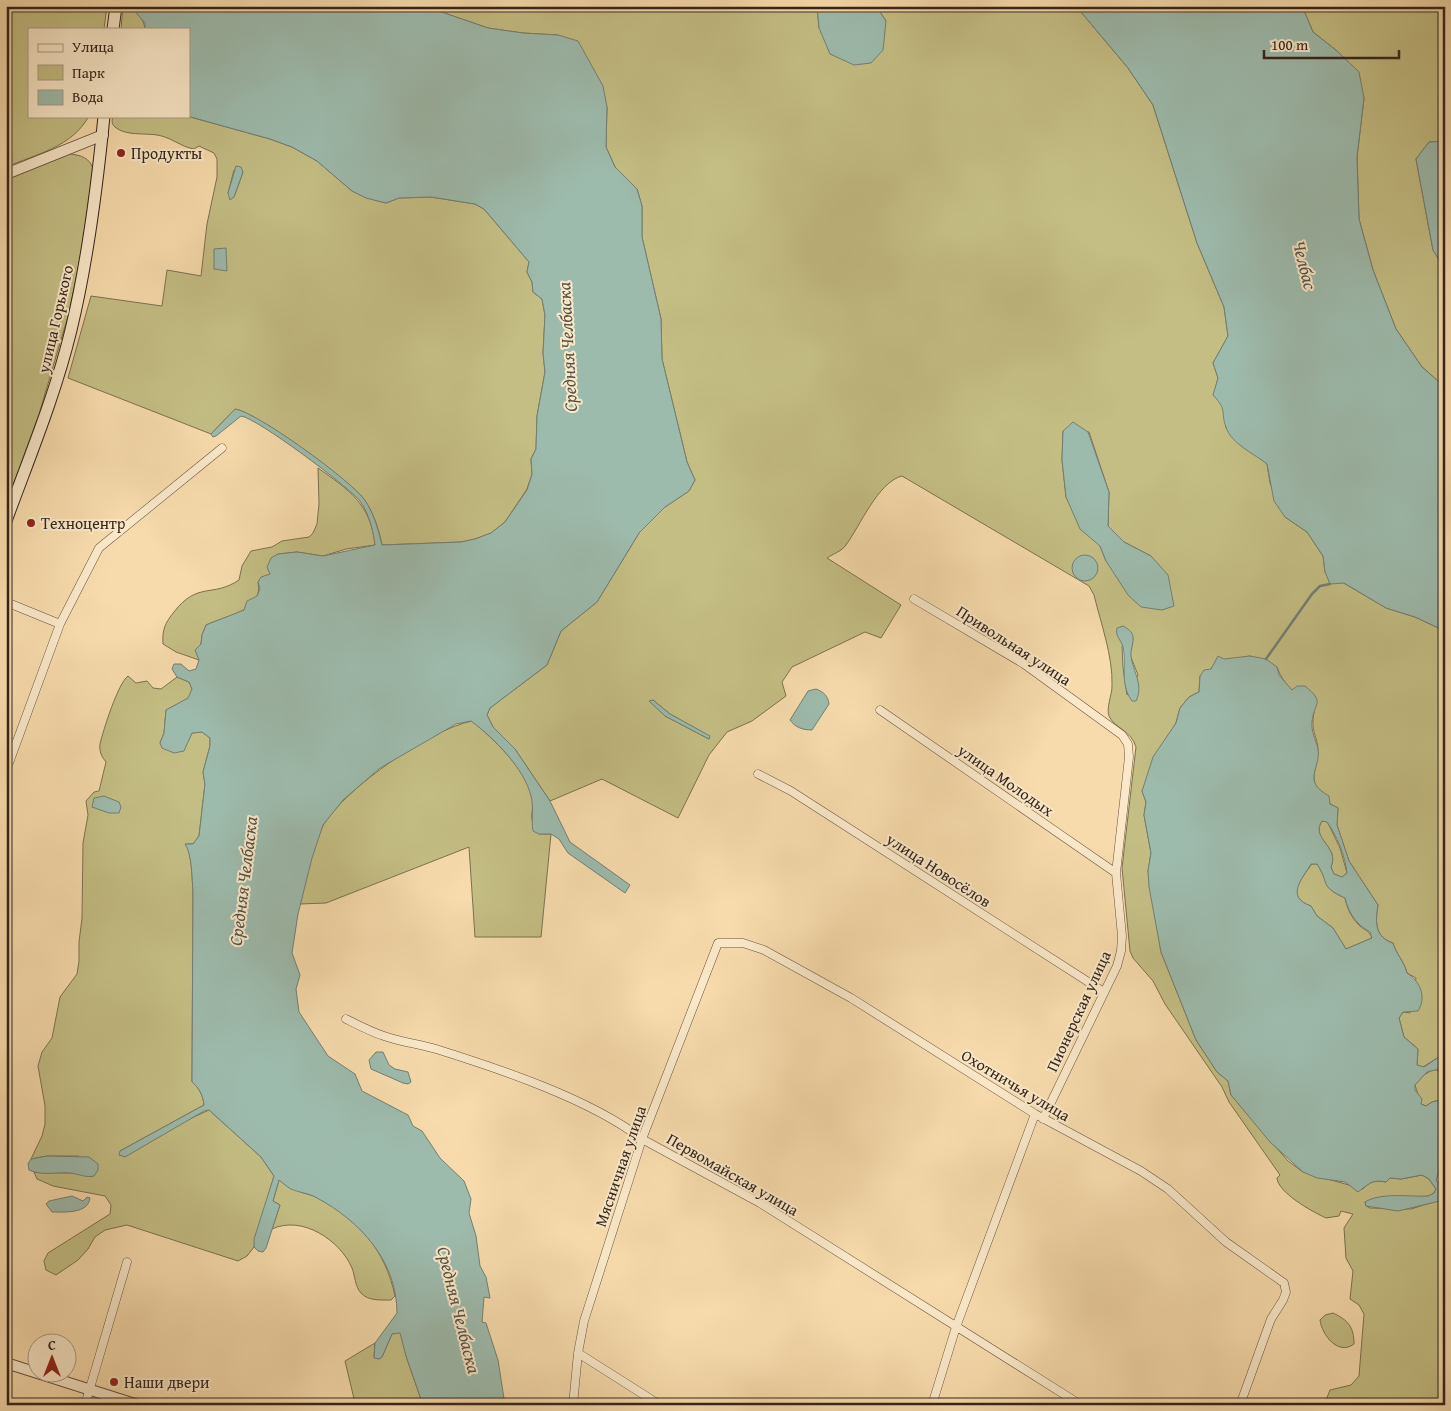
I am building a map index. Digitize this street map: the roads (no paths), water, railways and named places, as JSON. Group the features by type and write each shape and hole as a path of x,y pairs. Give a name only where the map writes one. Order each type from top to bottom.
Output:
{"main road":[{"path":"113,28 116,6"},
{"name":"улица Горького","path":"6,521 49,404 71,331 88,245 104,118"}],"street":[{"path":"6,174 102,135"},
{"path":"6,771 60,624 99,548 222,448"},
{"name":"Привольная улица","path":"914,599 1024,664 1122,735"},
{"path":"6,602 60,624"},
{"name":"улица Молодых","path":"880,710 1116,873"},
{"name":"Пионерская улица","path":"1042,1119 1104,992 1121,952 1116,873 1130,751 1122,735"},
{"name":"улица Новосёлов","path":"758,774 791,791 1104,992"},
{"name":"Охотничья улица","path":"718,943 743,942 764,950 851,998 1042,1119 1141,1171 1168,1189 1226,1242 1284,1283 1286,1292 1271,1319 1240,1405"},
{"name":"Мясничная улица","path":"573,1405 578,1353 584,1321 642,1139 718,943"},
{"name":"Первомайская улица","path":"346,1019 384,1036 434,1048 481,1064 563,1096 625,1126 642,1139 760,1203 1081,1405"},
{"path":"932,1405 956,1327 1035,1114"},
{"path":"85,1405 127,1262"},
{"path":"578,1353 660,1405"},
{"path":"6,1363 89,1391 138,1405"}],"water":[{"name":"Средняя Челбаска","path":"130,6 424,6 488,28 558,35 578,41 603,86 607,107 606,147 615,167 637,189 642,206 642,237 661,319 662,359 687,462 695,480 689,491 665,507 639,533 597,602 561,631 547,665 490,708 487,715 493,727 515,749 550,801 570,842 630,885 625,893 568,853 559,839 551,834 539,834 533,831 531,796 515,764 489,736 471,721 456,724 380,768 343,800 323,825 312,858 298,914 292,953 300,975 296,989 299,1012 328,1056 355,1074 362,1091 408,1115 413,1126 422,1131 440,1158 464,1181 471,1199 469,1213 476,1236 480,1266 486,1277 490,1298 484,1297 482,1322 486,1323 498,1360 505,1405 423,1405 400,1333 392,1334 382,1357 379,1359 374,1358 375,1343 397,1313 391,1276 373,1245 348,1218 333,1207 314,1196 291,1189 279,1180 273,1201 280,1205 266,1248 263,1252 258,1251 254,1247 254,1239 274,1176 261,1157 209,1110 204,1111 125,1157 119,1155 120,1151 204,1105 200,1092 192,1082 193,892 190,860 185,844 193,844 199,836 205,784 203,772 210,746 210,738 202,732 192,733 184,751 174,753 162,748 160,743 164,733 166,710 188,698 192,689 189,682 177,677 172,669 174,664 181,664 189,671 196,669 199,660 195,650 201,644 206,625 244,610 247,601 257,596 260,589 258,582 261,577 270,574 267,567 271,558 278,554 297,552 323,556 375,545 370,522 360,501 339,482 283,440 241,416 216,436 213,437 211,434 235,409 246,413 282,434 341,477 364,499 373,515 382,545 461,542 491,533 505,522 527,490 532,474 531,459 536,449 537,416 545,372 543,353 545,315 542,299 533,292 532,282 527,272 529,262 484,209 475,204 431,197 399,198 386,203 366,198 352,191 317,161 292,147 190,117 190,28 145,28 145,23"},
{"path":"817,6 876,6 886,21 883,50 871,63 854,65 830,54 819,28"},
{"name":"Челбас","path":"1076,6 1302,6 1313,32 1359,72 1364,98 1357,157 1359,219 1373,270 1396,329 1422,367 1445,387 1445,631 1415,617 1386,608 1344,583 1330,584 1325,572 1323,556 1307,532 1285,517 1274,501 1267,464 1238,444 1229,433 1224,422 1222,408 1213,395 1218,378 1213,363 1228,336 1224,307 1197,243 1153,105 1128,68"},
{"path":"1445,141 1445,269 1433,250 1416,159 1429,142"},
{"path":"236,166 241,167 243,172 234,197 230,200 228,193"},
{"path":"226,248 227,271 214,269 214,249"},
{"path":"1073,422 1088,432 1109,492 1108,526 1124,542 1151,556 1168,575 1174,606 1162,610 1141,607 1128,595 1106,561 1100,546 1080,529 1066,497 1062,460 1063,431"},
{"path":"1085,555 1094,559 1098,568 1094,577 1085,581 1076,577 1072,568 1076,559"},
{"path":"1123,626 1131,632 1133,637 1131,656 1139,689 1136,701 1132,701 1128,694 1124,680 1124,653 1117,636 1117,628"},
{"path":"1218,656 1224,659 1250,656 1266,659 1277,667 1279,675 1292,690 1297,686 1305,686 1317,700 1312,722 1318,749 1314,780 1316,785 1329,796 1330,804 1338,808 1337,825 1349,861 1378,905 1377,923 1380,933 1393,943 1407,973 1412,976 1421,990 1422,1000 1418,1011 1403,1012 1399,1018 1404,1037 1418,1049 1417,1065 1424,1067 1439,1057 1445,1057 1445,1075 1439,1069 1427,1072 1415,1085 1415,1090 1422,1099 1421,1104 1426,1106 1432,1102 1445,1099 1445,1170 1439,1171 1436,1181 1445,1185 1445,1198 1440,1201 1398,1211 1366,1206 1365,1202 1379,1197 1428,1196 1434,1193 1436,1189 1429,1179 1422,1175 1401,1179 1390,1178 1386,1182 1374,1182 1358,1192 1345,1182 1317,1178 1303,1172 1270,1142 1231,1095 1228,1081 1217,1072 1196,1040 1161,952 1149,887 1148,871 1151,853 1144,815 1146,802 1142,791 1153,757 1176,723 1180,708 1189,697 1199,692 1200,676 1204,670 1211,669","holes":["1322,821 1327,822 1331,827 1342,853 1347,873 1342,877 1334,874 1331,867 1332,853 1320,833 1319,827","1311,864 1317,864 1328,887 1345,898 1354,918 1370,932 1372,938 1346,949 1333,928 1317,916 1311,906 1299,898 1297,893 1298,887"]},
{"path":"816,689 825,695 829,704 812,730 799,728 790,720 808,691"},
{"path":"653,700 670,714 710,736 709,739 665,716 649,701"},
{"path":"104,796 119,802 121,807 119,813 109,813 92,807 94,798"},
{"path":"376,1052 383,1052 389,1065 395,1069 408,1072 411,1082 408,1084 403,1083 371,1069 369,1060"},
{"path":"47,1156 89,1157 98,1164 98,1170 94,1176 88,1177 70,1173 39,1173 29,1170 28,1164 31,1159"},
{"path":"72,1196 83,1201 87,1197 90,1198 85,1207 75,1211 52,1212 46,1204 49,1201"}],"waterway":[{"path":"1266,659 1312,594 1320,586 1330,584"}],"place":[{"name":"Продукты","path":"121,153"},
{"name":"Техноцентр","path":"31,523"},
{"name":"Наши двери","path":"114,1382"}]}
